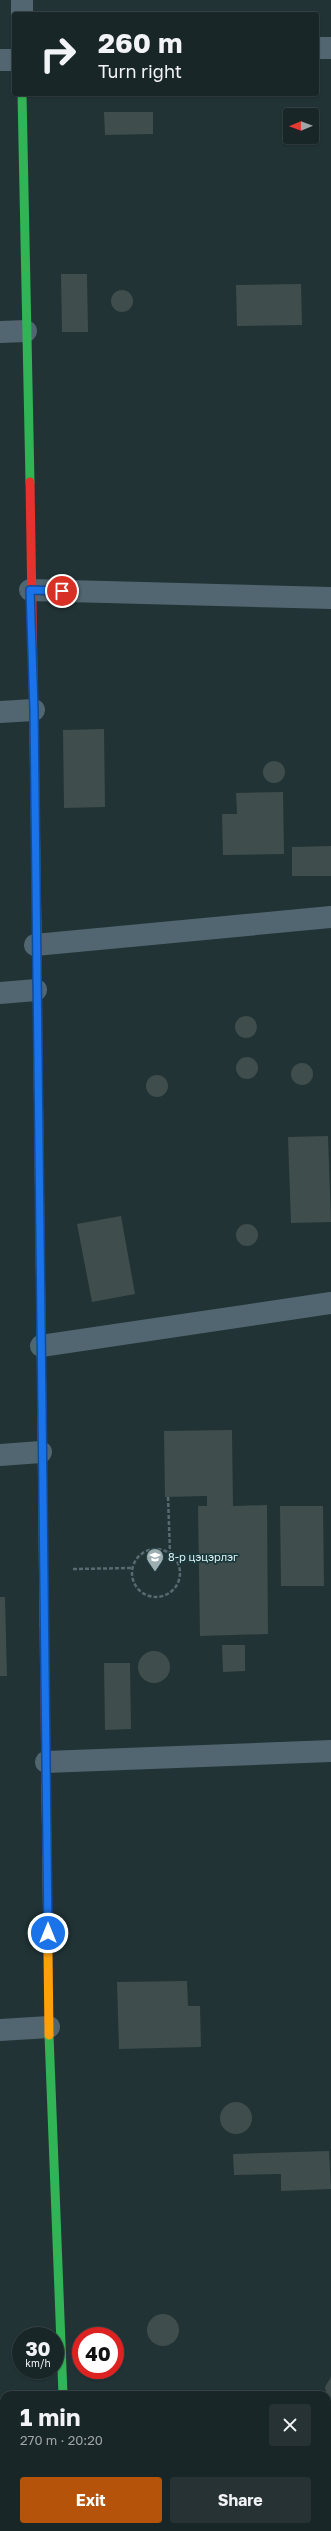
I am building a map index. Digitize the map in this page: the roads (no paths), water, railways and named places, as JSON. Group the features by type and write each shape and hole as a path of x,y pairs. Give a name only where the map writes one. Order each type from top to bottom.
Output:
{"street":[{"path":"22,0 22,12"},
{"path":"319,48 331,48"},
{"path":"0,60 12,60"},
{"path":"22,96 30,590 34,710 35,946 41,1346 41,1452 45,1571 49,2027 63,2391"},
{"path":"0,332 26,331"},
{"path":"30,590 331,598"},
{"path":"0,712 34,710"},
{"path":"35,946 331,917"},
{"path":"0,993 36,990"},
{"path":"41,1346 331,1303"},
{"path":"0,1455 41,1452"},
{"path":"46,1762 331,1751"},
{"path":"0,2030 49,2027"}],"place":[{"name":"8-р цэцэрлэг","path":"155,1572"}]}
